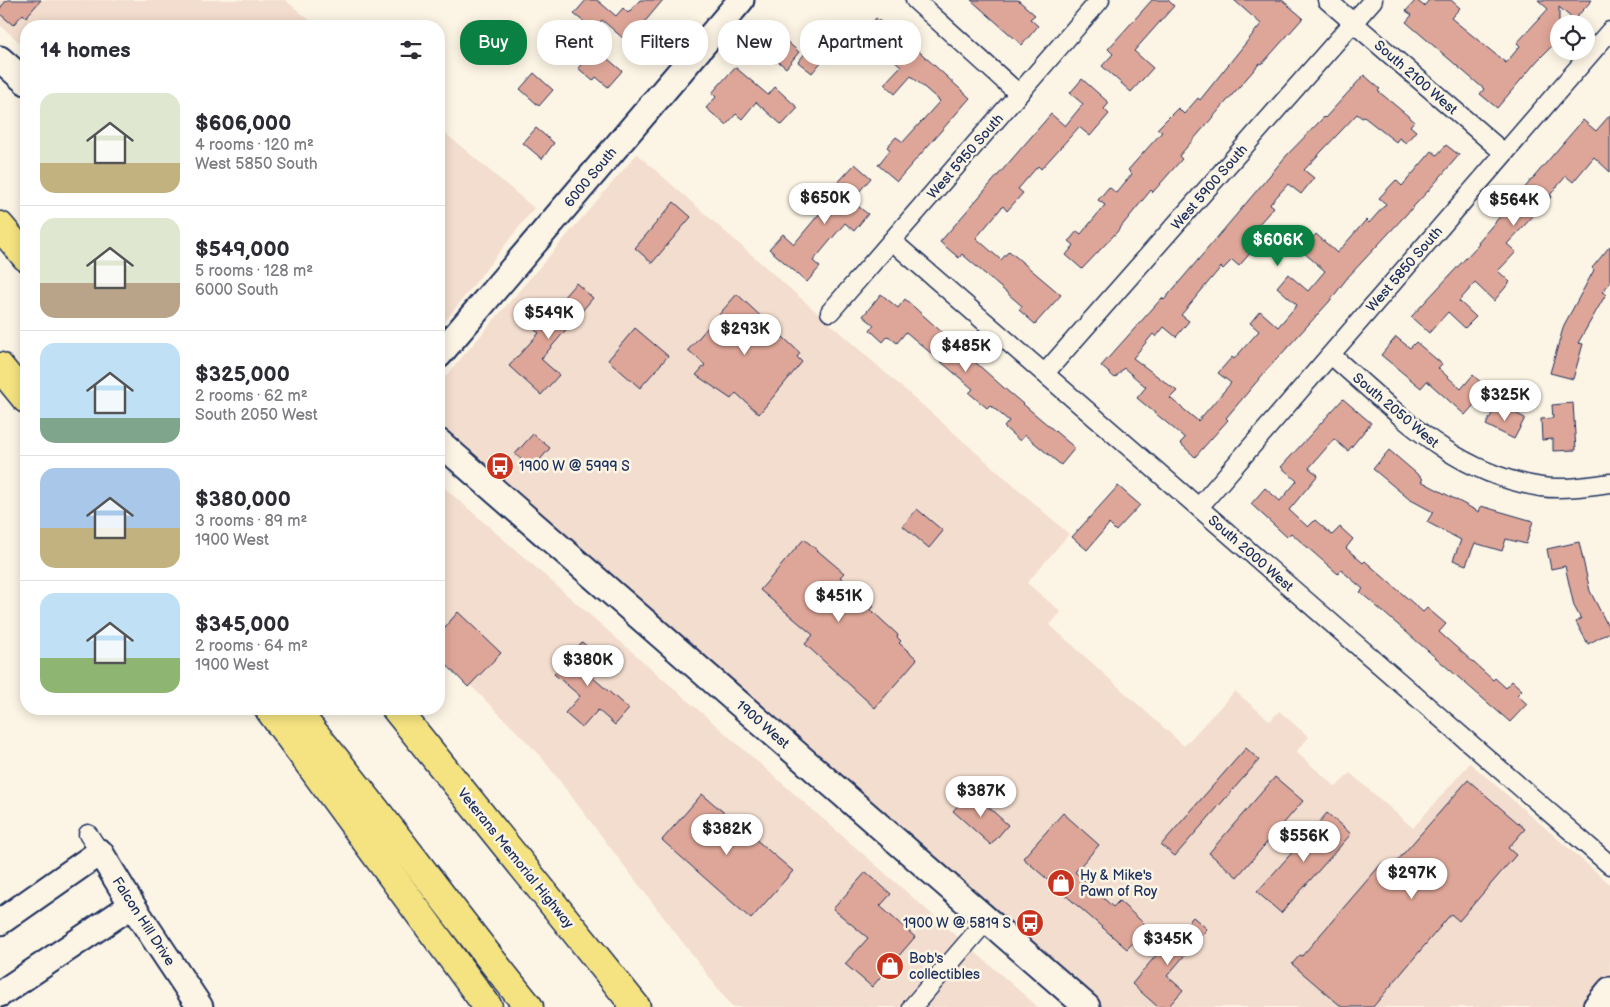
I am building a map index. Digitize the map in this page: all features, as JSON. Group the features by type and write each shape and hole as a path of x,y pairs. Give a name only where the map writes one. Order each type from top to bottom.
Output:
{"highway":[{"path":"0,226 20,250"},
{"path":"0,367 20,392"},
{"path":"273,715 488,1007"},
{"path":"299,715 345,768 480,948 529,1007"},
{"name":"Veterans Memorial Highway","path":"401,715 636,1007"}],"main road":[{"name":"6000 South","path":"445,348 741,0"},
{"path":"0,59 20,77"},
{"name":"1900 West","path":"445,447 1087,1007"},
{"name":"Falcon Hill Drive","path":"0,922 94,843 132,905 200,1007"},
{"path":"0,994 132,905"},
{"path":"1596,1007 1610,990"}],"street":[{"path":"915,0 1019,94"},
{"name":"West 5950 South","path":"830,312 1100,0"},
{"name":"South 2100 West","path":"1327,0 1504,153"},
{"name":"West 5900 South","path":"1045,374 1373,0"},
{"name":"West 5850 South","path":"1199,507 1610,31"},
{"name":"South 2000 West","path":"892,241 1610,865"},
{"name":"South 2050 West","path":"1330,354 1431,442 1486,473 1542,487 1610,483"},
{"path":"912,1007 987,920"}],"shaded area":[{"path":"0,0 285,0 310,20 20,20 20,43 0,25"},
{"path":"445,133 534,208 445,321"},
{"path":"637,154 1069,534 1027,583 1061,612 1050,625 1184,746 1235,691 1270,721 1279,711 1309,737 1296,752 1336,787 1350,773 1413,828 1470,763 1610,884 1610,978 1584,1007 1102,1007 445,428 445,377"},
{"path":"445,488 1038,1007 732,1007 539,754 445,660"}],"building":[{"path":"7,0 41,0 26,17 23,14 13,25 0,14 0,8"},
{"path":"586,0 597,0 616,16 623,8 628,13 640,0 663,0 646,20 622,20 622,37 612,29 612,20 582,20 574,14"},
{"path":"971,0 1018,0 1035,15 1030,19 1038,26 1022,45"},
{"path":"1152,0 1168,0 1174,6 1134,51 1153,68 1131,92 1102,66 1113,54 1108,49"},
{"path":"1234,0 1282,0 1303,18 1262,64 1260,63 1179,156 1182,159 1153,192 1151,190 1116,233 1082,269 1066,255 1074,245 1069,241 1077,231 1081,234 1105,205 1098,200 1109,187 1116,193 1132,174 1128,170 1162,132 1157,129 1178,108 1184,114 1198,98 1200,100 1261,24"},
{"path":"1416,0 1424,6 1429,0 1451,0 1460,8 1451,18 1506,63 1520,46 1517,43 1548,9 1538,0 1592,0 1578,15 1568,15 1559,7 1559,15 1550,15 1550,48 1497,108 1480,94 1484,89 1406,22 1412,15 1406,11"},
{"path":"790,44 799,52 790,63"},
{"path":"921,53 970,98 897,181 878,165 890,150 887,147 896,137 903,142 940,101 911,76 895,94 884,84 901,66 900,65 921,65"},
{"path":"612,62 622,71 608,87 596,77 593,81 578,68 581,65 612,65"},
{"path":"802,65 819,65 812,73"},
{"path":"735,67 768,95 775,87 798,108 782,125 756,102 742,119 736,114 726,125 706,108 716,97 712,93"},
{"path":"534,73 553,90 539,106 520,89"},
{"path":"1364,75 1380,89 1378,91 1414,121 1410,126 1416,131 1406,143 1399,138 1396,142 1364,117 1362,118 1357,114 1304,170 1314,178 1301,194 1288,184 1270,204 1274,207 1243,242 1253,250 1239,266 1232,260 1223,269 1221,267 1181,315 1189,321 1176,337 1164,327 1156,337 1153,334 1133,358 1177,391 1170,398 1198,421 1231,383 1218,373 1232,357 1234,359 1259,331 1250,323 1260,311 1278,327 1297,305 1277,287 1288,274 1308,291 1325,271 1302,251 1316,234 1337,253 1366,220 1369,223 1386,204 1379,198 1396,180 1402,186 1432,151 1437,155 1446,145 1459,155 1348,277 1329,302 1265,372 1226,418 1228,420 1195,457 1180,443 1185,438 1137,398 1146,387 1124,368 1115,378 1101,366 1162,298 1164,300 1287,155 1325,118"},
{"path":"1082,79 1109,103 1104,109 1109,114 1090,136 1079,127 1041,169 1038,166 1018,189 1023,193 1007,211 1003,206 976,238 1001,260 1009,251 1061,295 1035,324 1019,310 1022,306 962,254 959,258 940,242 1051,114 1065,126 1083,104 1070,93"},
{"path":"1610,115 1610,172 1594,157 1573,182 1566,176 1550,195 1552,196 1507,244 1516,252 1498,271 1510,282 1494,301 1475,283 1459,301 1476,317 1465,328 1448,312 1429,333 1411,317 1479,244 1478,242 1583,120 1596,131"},
{"path":"536,128 554,143 542,159 523,143"},
{"path":"855,164 871,178 851,201 868,214 854,231 845,223 813,261 820,267 807,282 769,249 783,234 794,244 825,207 820,202"},
{"path":"674,202 691,217 652,263 635,248"},
{"path":"1610,246 1610,283 1602,292 1606,294 1578,343 1583,344 1573,379 1550,373 1564,325 1594,270 1592,268"},
{"path":"576,283 593,298 541,359 559,375 541,395 509,366 539,333 535,330"},
{"path":"737,294 800,353 797,357 802,362 759,414 736,393 731,399 696,375 705,365 688,350"},
{"path":"881,294 898,308 905,299 1004,388 1075,448 1061,465 1025,435 1020,441 1004,427 1009,421 990,405 987,408 969,393 973,389 906,332 897,343 888,336 883,342 870,330 874,325 863,316"},
{"path":"635,328 668,356 640,388 608,360"},
{"path":"1396,337 1410,348 1416,342 1442,364 1438,368 1461,389 1473,375 1488,389 1465,415 1427,381 1421,388 1381,355"},
{"path":"1343,399 1371,423 1348,451 1334,439 1309,468 1318,475 1289,510 1308,527 1315,520 1332,535 1340,527 1353,539 1346,548 1363,563 1365,561 1423,612 1427,608 1446,624 1439,632 1493,680 1495,678 1506,688 1512,681 1522,690 1517,695 1527,704 1510,722 1360,592 1363,589 1341,570 1338,574 1291,533 1287,537 1251,504 1265,488 1280,501 1297,481 1281,467"},
{"path":"1573,403 1576,450 1553,451 1553,439 1542,440 1541,419 1553,418 1552,405"},
{"path":"1497,404 1525,418 1514,439 1486,425"},
{"path":"533,434 550,448 532,469 515,454"},
{"path":"1389,450 1423,479 1421,481 1479,512 1481,506 1533,521 1526,544 1506,539 1502,551 1475,543 1466,565 1453,560 1461,540 1427,522 1433,512 1409,499 1373,469"},
{"path":"1118,486 1140,505 1116,531 1109,524 1087,550 1072,537"},
{"path":"917,509 943,531 929,548 903,526"},
{"path":"804,539 844,573 840,577 874,606 871,610 898,635 897,637 901,641 899,643 917,659 875,708 805,644 813,635 760,590"},
{"path":"1579,542 1590,591 1610,630 1610,632 1588,644 1576,622 1581,619 1574,606 1565,566 1551,569 1547,549"},
{"path":"458,612 501,653 468,687 445,663 445,627"},
{"path":"582,642 605,662 592,677 629,709 615,725 598,710 582,728 565,713 580,696 554,674 564,663 559,659 567,649 572,653"},
{"path":"1246,748 1259,760 1175,856 1161,845"},
{"path":"1275,777 1303,801 1237,877 1209,853"},
{"path":"1468,780 1525,829 1508,848 1516,855 1459,921 1451,914 1373,1007 1342,1007 1292,964 1300,955 1302,956 1382,863 1390,869"},
{"path":"971,791 1008,825 991,845 953,811"},
{"path":"702,794 793,871 751,919 662,840"},
{"path":"1063,813 1099,845 1075,872 1113,907 1119,901 1148,927 1127,949 1023,858"},
{"path":"1327,813 1351,834 1281,913 1257,892"},
{"path":"866,872 891,894 880,906 915,937 872,987 845,964 868,938 833,909"},
{"path":"1193,917 1207,929 1167,976 1183,990 1168,1007 1158,1007 1132,984 1178,929 1180,931"}],"place":[{"name":"1900 W @ 5999 S","path":"500,466"},
{"name":"Hy & Mike's Pawn of Roy","path":"1061,883"},
{"name":"1900 W @ 5819 S","path":"1030,923"},
{"name":"Bob's collectibles","path":"890,966"}]}
